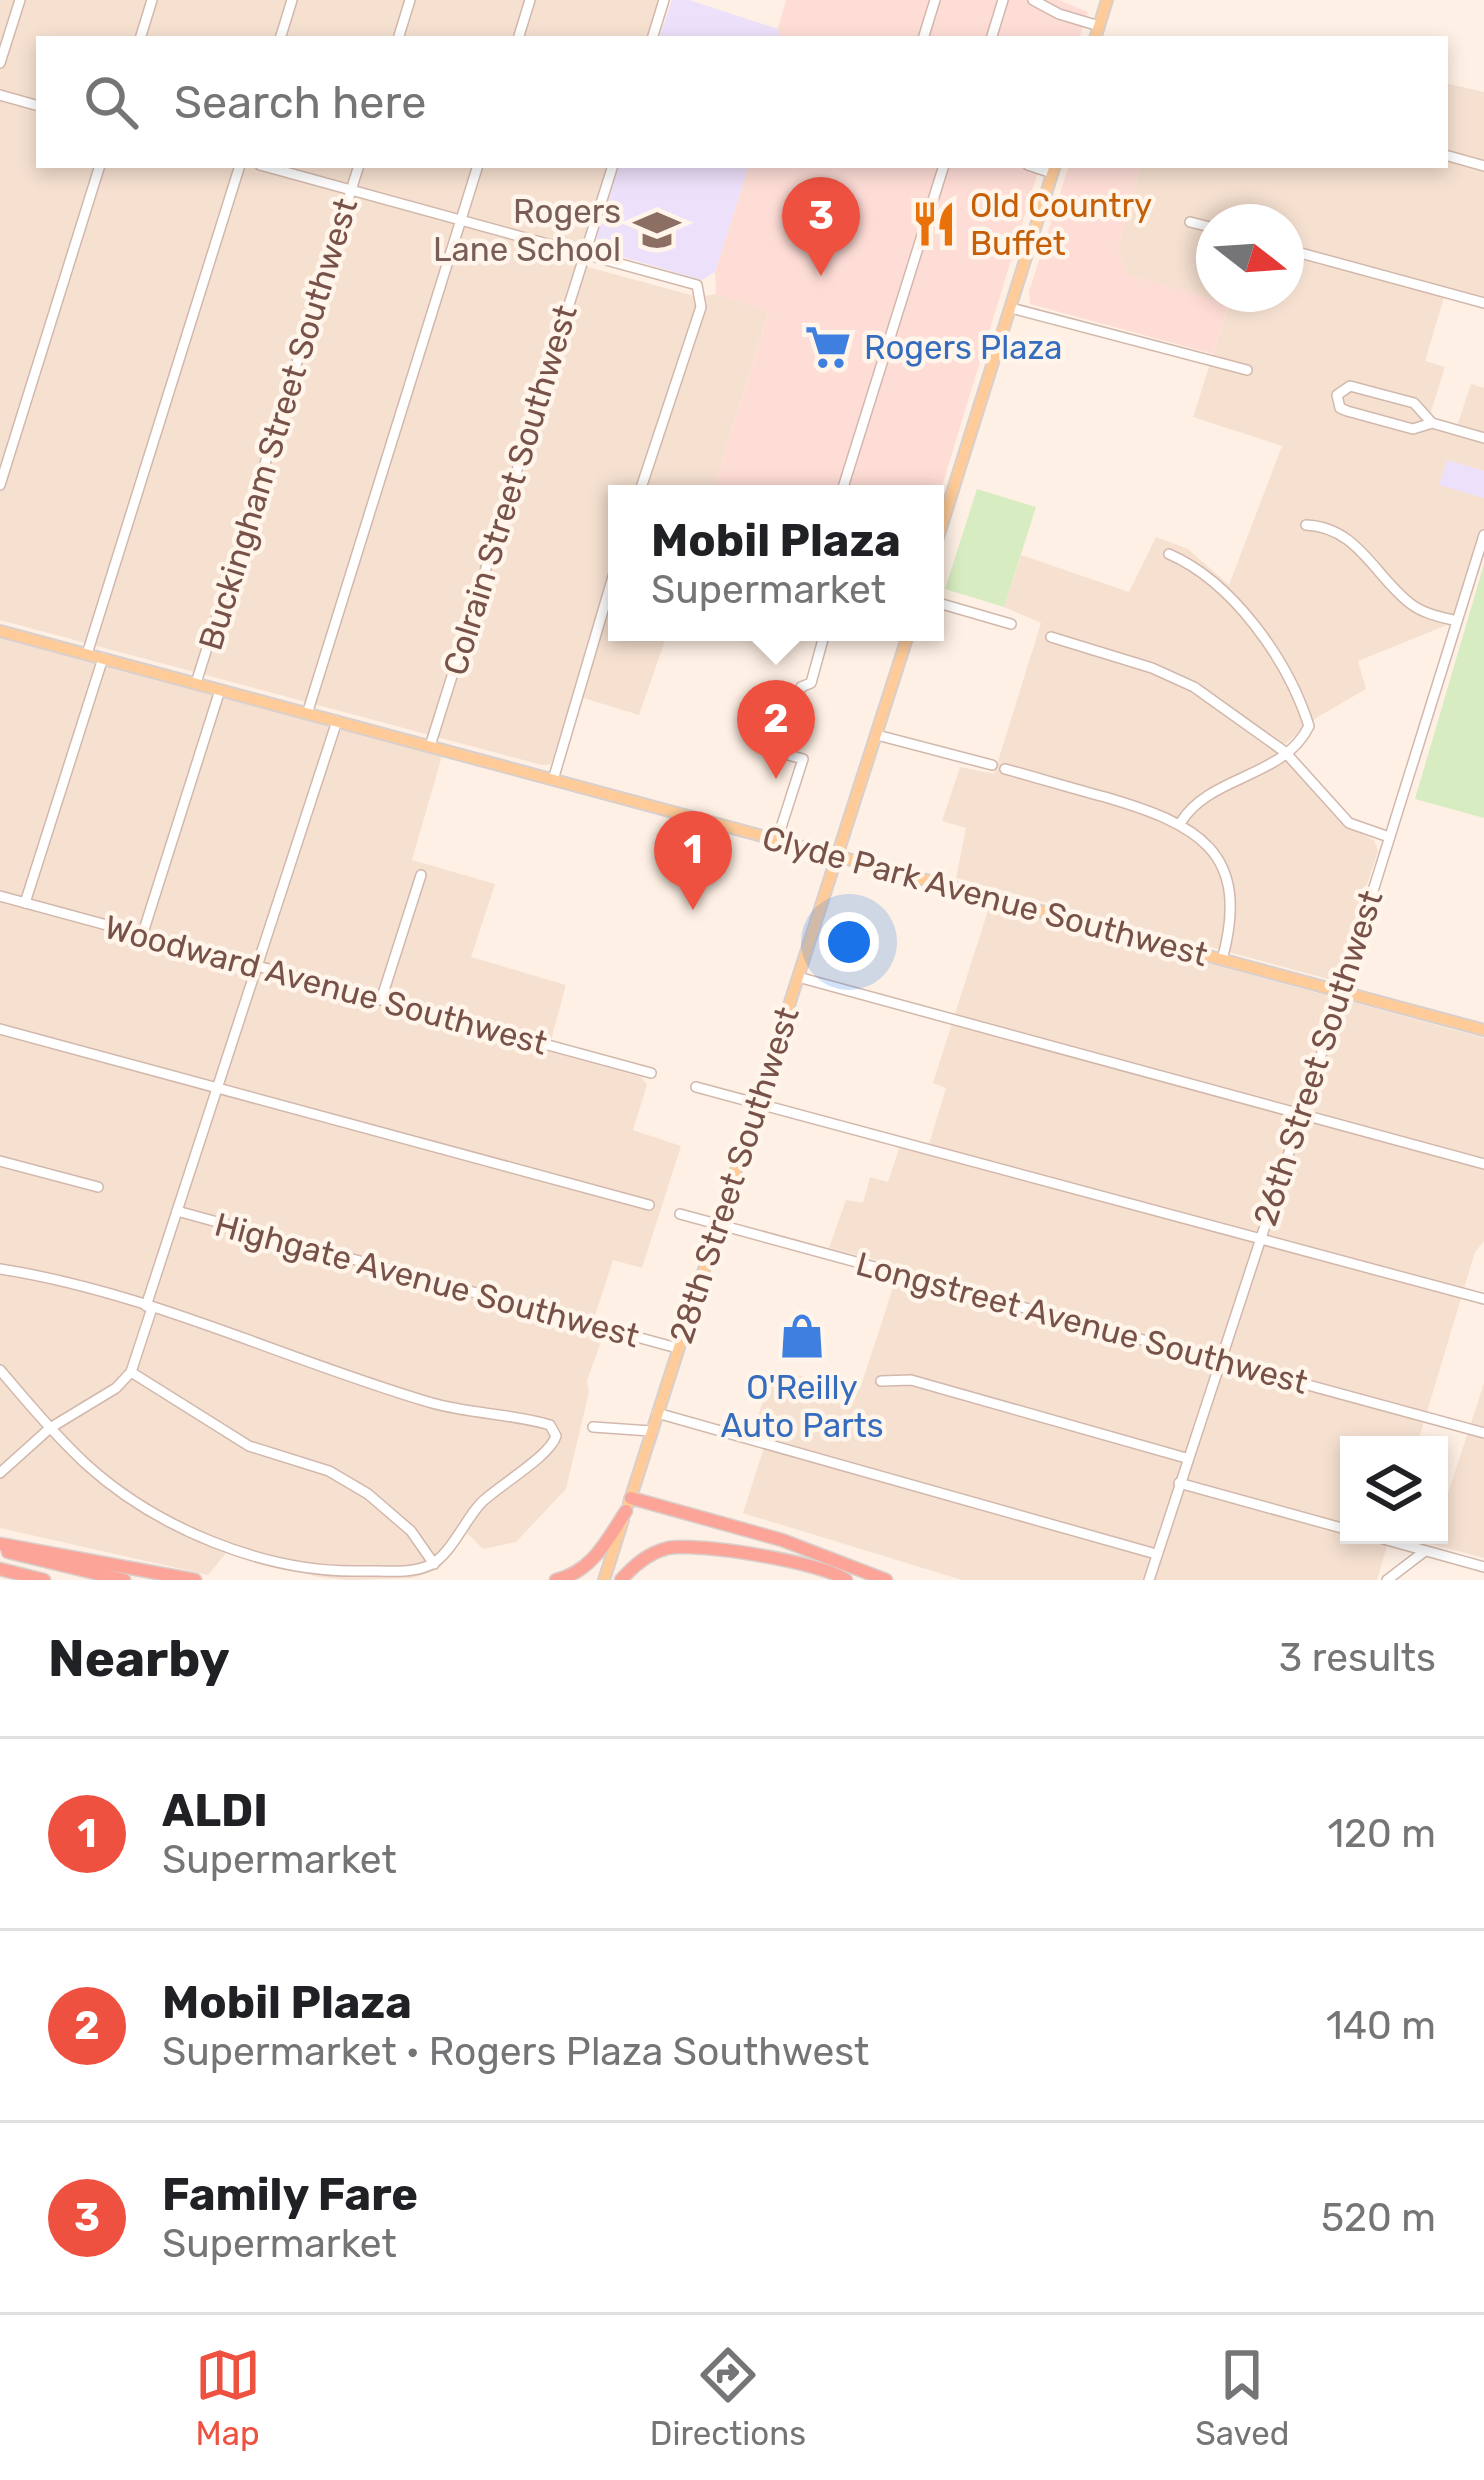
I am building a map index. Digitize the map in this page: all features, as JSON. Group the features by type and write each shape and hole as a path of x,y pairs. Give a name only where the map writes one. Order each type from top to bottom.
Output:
{"highway":[{"path":"556,1580 591,1562 628,1505 782,1540 886,1580"},
{"path":"621,1580 649,1556 689,1546 826,1568 846,1580"},
{"path":"0,1547 124,1580"},
{"path":"0,1547 195,1580"},
{"path":"4,1570 31,1580"},
{"path":"4,1570 44,1580"}],"main road":[{"path":"1096,36 1107,0"},
{"path":"944,519 1054,169"},
{"name":"Clyde Park Avenue Southwest","path":"0,631 1484,1030"},
{"name":"28th Street Southwest","path":"604,1580 905,641"}],"street":[{"path":"0,63 20,0"},
{"path":"141,36 152,0"},
{"path":"281,36 292,0"},
{"path":"399,36 410,0"},
{"path":"519,36 530,0"},
{"path":"653,36 664,0"},
{"path":"924,36 935,0"},
{"path":"992,36 1004,0"},
{"path":"1033,0 1099,26"},
{"path":"0,95 36,105"},
{"path":"1448,156 1484,166"},
{"path":"0,485 99,168"},
{"path":"87,654 239,168"},
{"path":"271,168 698,285 701,307 642,485"},
{"name":"Buckingham Street Southwest","path":"196,683 358,168"},
{"path":"307,714 477,168"},
{"name":"Colrain Street Southwest","path":"430,746 612,168"},
{"path":"844,485 943,168"},
{"path":"1190,222 1196,224"},
{"path":"1304,253 1484,303"},
{"path":"1011,308 1247,370"},
{"path":"1432,423 1419,430 1347,411 1340,408 1337,395 1350,386 1414,404 1432,423 1484,438"},
{"path":"1306,525 1327,528 1353,544 1419,609 1456,621"},
{"name":"26th Street Southwest","path":"1149,1580 1484,535"},
{"path":"1169,554 1190,564 1236,605 1282,669 1309,724 1285,752 1255,773 1209,793 1181,822"},
{"path":"553,780 608,594"},
{"path":"944,604 1011,623"},
{"path":"1051,637 1152,668 1194,687 1285,752 1349,823 1389,837"},
{"path":"777,840 803,759 781,753 801,687 812,683 823,641"},
{"path":"25,903 103,658"},
{"name":"Buckingham Street Southwest","path":"142,936 220,690"},
{"path":"0,1473 50,1428 116,1388 131,1372 177,1211 337,722"},
{"path":"877,735 992,765"},
{"path":"1005,769 1181,822 1204,842 1227,885 1231,922 1222,960"},
{"path":"381,1000 421,875"},
{"name":"Woodward Avenue Southwest","path":"0,896 651,1073"},
{"path":"798,977 1484,1164"},
{"path":"0,1029 649,1205"},
{"path":"696,1087 1484,1299"},
{"path":"0,1161 98,1187"},
{"name":"Highgate Avenue Southwest","path":"177,1211 677,1348"},
{"name":"Longstreet Avenue Southwest","path":"680,1214 1484,1433"},
{"path":"0,1269 73,1283 431,1403 482,1416 539,1421 554,1430 552,1447 478,1506 434,1564 413,1570 335,1571 288,1564 212,1540 140,1504 91,1468 0,1370"},
{"path":"131,1372 249,1446 329,1471 368,1494 411,1531 434,1564"},
{"path":"880,1381 911,1380 1186,1458"},
{"path":"657,1413 1156,1554"},
{"path":"592,1426 651,1431"},
{"path":"1179,1483 1340,1528"},
{"path":"1403,1544 1484,1567"},
{"path":"1387,1580 1425,1550"}],"shaded area":[{"path":"0,0 659,0 648,36 36,36 36,168 606,168 577,264 698,297 716,294 769,311 715,485 608,485 608,641 665,641 639,715 574,695 551,764 542,765 0,620"},
{"path":"672,0 689,0 778,29 780,36 660,36"},
{"path":"786,0 1059,0 1088,12 1080,36 780,36"},
{"path":"1448,84 1484,92 1484,303 1445,294 1425,361 1445,367 1429,418 1456,429 1471,384 1484,388 1484,471 1447,460 1439,484 1484,498 1484,534 1457,621 1358,661 1366,689 1316,718 1276,752 1349,827 1374,840 1378,851 1340,968 1328,979 956,878 966,828 942,821 960,767 994,774 1041,623 1004,607 1021,555 1129,592 1156,537 1188,549 1229,585 1282,446 1193,417 1227,312 1304,312 1304,204 1196,204 1196,295 1128,275 1117,251 1140,168 1448,168"},
{"path":"618,168 748,168 715,272 702,280 605,252 596,237"},
{"path":"748,168 1039,168 942,485 715,485 769,312 716,294 715,272"},
{"path":"1068,168 1140,168 1117,251 1128,275 1196,295 1196,312 1226,312 1213,354 1030,304 1029,292"},
{"path":"1447,460 1484,471 1484,498 1439,485"},
{"path":"0,638 442,756 412,860 495,884 471,957 566,985 548,1051 641,1077 647,1085 633,1130 681,1146 642,1268 613,1260 591,1328 604,1333 587,1381 589,1392 566,1489 516,1542 483,1549 466,1532 439,1569 413,1578 350,1580 318,1577 227,1552 208,1575 0,1528"},
{"path":"990,904 1484,1038 1484,1241 1475,1252 1420,1436 1340,1436 1340,1544 1387,1544 1377,1580 962,1580 743,1513 767,1438 752,1433 774,1370 860,1389 900,1266 829,1248 846,1200 863,1203 870,1177 888,1182 900,1145 927,1151 946,1088 933,1083"},
{"path":"1484,1383 1484,1558 1432,1544 1448,1544 1448,1493"}],"green space":[{"path":"977,489 1036,507 1004,607 945,589"},
{"path":"1484,564 1484,818 1415,799"}],"place":[{"name":"Old Country Buffet","path":"934,224"},
{"name":"Rogers Lane School","path":"657,230"},
{"name":"Family Fare","path":"821,276"},
{"name":"Rogers Plaza","path":"828,347"},
{"name":"Mobil Plaza","path":"776,779"},
{"name":"ALDI","path":"693,910"},
{"name":"O'Reilly Auto Parts","path":"802,1336"}]}
